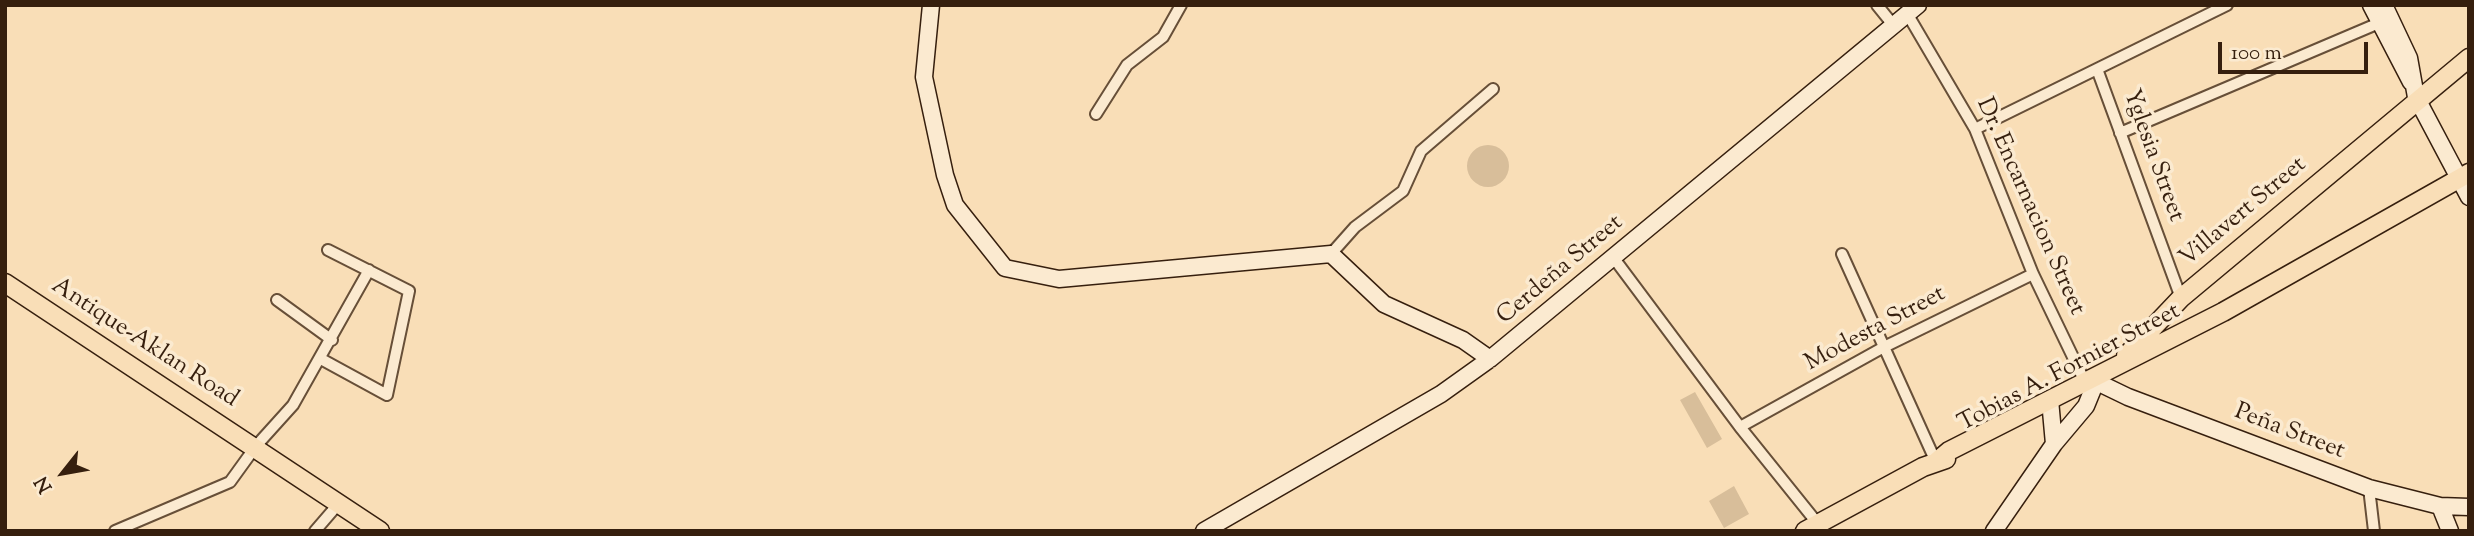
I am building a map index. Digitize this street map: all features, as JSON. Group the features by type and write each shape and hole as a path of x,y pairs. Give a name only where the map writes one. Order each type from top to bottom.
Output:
{"main road":[{"path":"931,5 924,77 944,175 955,205 1005,268 1059,279 1331,254 1384,304 1463,340 1490,359"},
{"path":"2371,5 2415,97 2464,176 2469,197"},
{"path":"2384,5 2409,58 2415,97"},
{"name":"Cerdeña Street","path":"1204,531 1441,394 1490,359 1913,10"},
{"name":"Villavert Street","path":"2415,97 2428,76 2469,44"},
{"name":"Villavert Street","path":"2114,368 2181,298 2415,97 2469,58"},
{"name":"Tobias A. Fornier Street","path":"2093,383 2114,368 2223,312 2464,176"},
{"name":"Antique-Aklan Road","path":"5,283 256,446"},
{"name":"Tobias A. Fornier Street","path":"1812,527 1865,496 1936,462 1949,451 2093,383 2212,322 2223,312"},
{"path":"1994,531 2054,444 2086,406 2093,383"},
{"name":"Peña Street","path":"2093,383 2370,488 2440,506 2469,507"},
{"path":"2051,404 2054,444"},
{"path":"256,446 380,531"},
{"path":"2440,506 2450,531"}],"street":[{"path":"1096,114 1128,65 1163,37 1181,5"},
{"path":"1877,5 1894,26"},
{"path":"1975,129 2227,5"},
{"name":"Dr. Encarnacion Street","path":"1913,10 1975,129 2033,274 2093,383"},
{"path":"2120,133 2379,23"},
{"name":"Yglesia Street","path":"2097,69 2181,298"},
{"path":"1331,254 1355,227 1403,191 1421,151 1493,89"},
{"path":"321,359 387,395 409,291 328,250"},
{"path":"1842,254 1936,462"},
{"path":"1613,257 1741,427 1812,527"},
{"path":"115,531 230,482 256,446 293,405 369,270"},
{"name":"Modesta Street","path":"1741,427 1884,347 2033,274"},
{"path":"277,300 332,340"},
{"path":"2370,488 2374,531"},
{"path":"315,531 340,502"}],"shaded area":[{"path":"1488,145 1503,151 1509,166 1503,181 1488,187 1473,181 1467,166 1473,151"},
{"path":"1695,392 1722,439 1707,448 1680,400"},
{"path":"1734,486 1749,514 1724,528 1709,501"}]}
